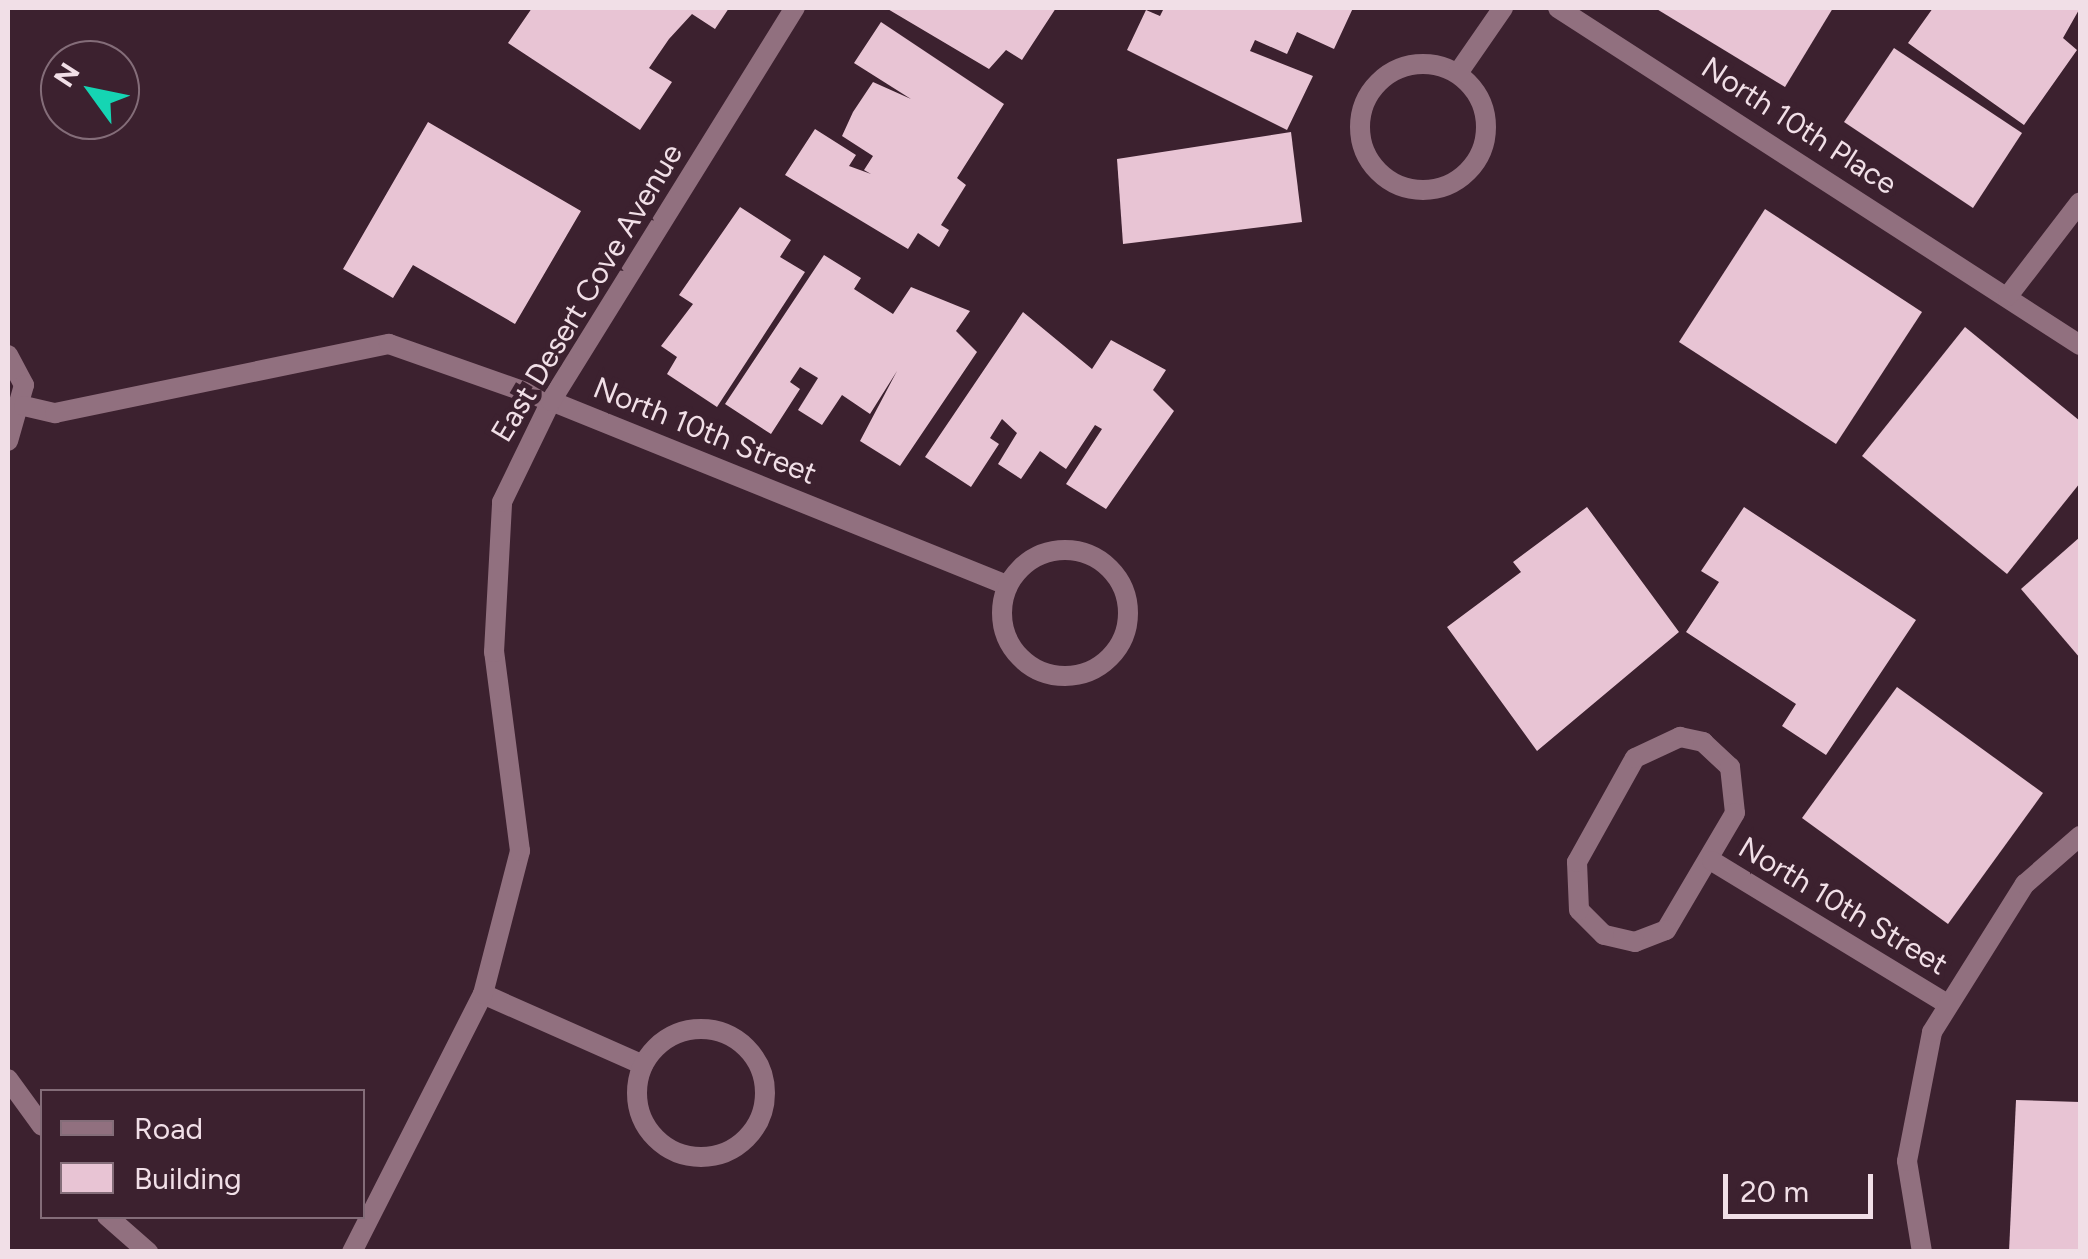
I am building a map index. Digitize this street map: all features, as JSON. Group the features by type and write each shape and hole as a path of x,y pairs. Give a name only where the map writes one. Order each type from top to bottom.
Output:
{"street":[{"name":"East Desert Cove Avenue","path":"352,1252 484,994 520,851 494,652 502,502 551,401 795,8"},
{"path":"1458,73 1503,8"},
{"name":"North 10th Place","path":"1558,8 2080,345"},
{"path":"1417,63 1458,73 1485,115 1476,164 1461,179 1422,192 1384,177 1361,142 1366,99 1396,69 1417,63"},
{"path":"2008,296 2080,202"},
{"name":"North 10th Street","path":"24,406 55,413 389,344 551,401 1008,585"},
{"path":"8,354 24,385 24,406 8,441"},
{"path":"1038,555 1090,555 1126,593 1125,636 1114,654 1079,676 1039,672 1016,652 1002,625 1008,585 1038,555"},
{"name":"North 10th Street","path":"1660,740 1703,742 1730,767 1735,813 1712,861 1678,918 1635,942 1588,923 1573,887 1577,862 1634,758 1660,740"},
{"path":"1922,1252 1907,1161 1914,1098 1944,1002 2025,884 2080,836"},
{"name":"North 10th Street","path":"1712,861 1944,1002"},
{"path":"484,994 643,1065"},
{"path":"716,1030 736,1039 762,1073 760,1116 750,1134 715,1156 674,1151 658,1140 638,1105 643,1065 674,1035 716,1030"},
{"path":"8,1080 40,1123"},
{"path":"110,1219 148,1252"}],"building":[{"path":"532,8 729,8 715,29 692,14 669,39 649,68 672,82 640,130 508,43"},
{"path":"886,8 1056,8 1022,60 1006,50 989,69"},
{"path":"1164,8 1353,8 1334,49 1297,32 1287,54 1255,40 1250,51 1313,76 1287,130 1127,50 1146,10 1160,16"},
{"path":"1655,8 1833,8 1785,87"},
{"path":"1933,8 2080,8 2063,38 2077,50 2024,125 1908,43"},
{"path":"881,22 1004,104 957,178 966,185 941,225 949,230 939,247 918,233 908,249 785,175 815,129 856,155 849,166 871,174 864,170 873,156 842,136 853,112 873,82 911,99 854,63"},
{"path":"1894,48 2022,133 1973,208 1844,122"},
{"path":"428,122 581,211 515,324 413,265 393,298 343,269"},
{"path":"1291,132 1302,222 1123,244 1117,159"},
{"path":"740,207 791,240 780,257 805,272 717,407 667,374 677,357 661,346 693,304 679,295"},
{"path":"1765,209 1922,312 1836,444 1679,342"},
{"path":"824,255 861,278 854,289 893,314 911,287 970,311 956,331 977,352 900,466 860,441 897,371 870,414 842,395 822,425 798,410 818,378 800,367 790,382 800,389 771,434 725,404"},
{"path":"1023,312 1092,369 1111,340 1166,370 1153,390 1174,411 1106,509 1066,484 1102,429 1095,425 1066,469 1040,451 1021,479 998,464 1017,433 1002,419 990,438 999,444 971,487 925,457"},
{"path":"1965,327 2080,421 2080,483 2007,574 1862,456"},
{"path":"1587,507 1679,632 1537,751 1447,627 1521,572 1513,562"},
{"path":"1744,507 1916,620 1826,755 1782,726 1796,704 1686,632 1719,582 1701,571"},
{"path":"2080,537 2080,658 2021,589"},
{"path":"1897,687 2043,793 1948,924 1802,818"},
{"path":"2016,1100 2080,1102 2080,1252 2009,1252"}]}
